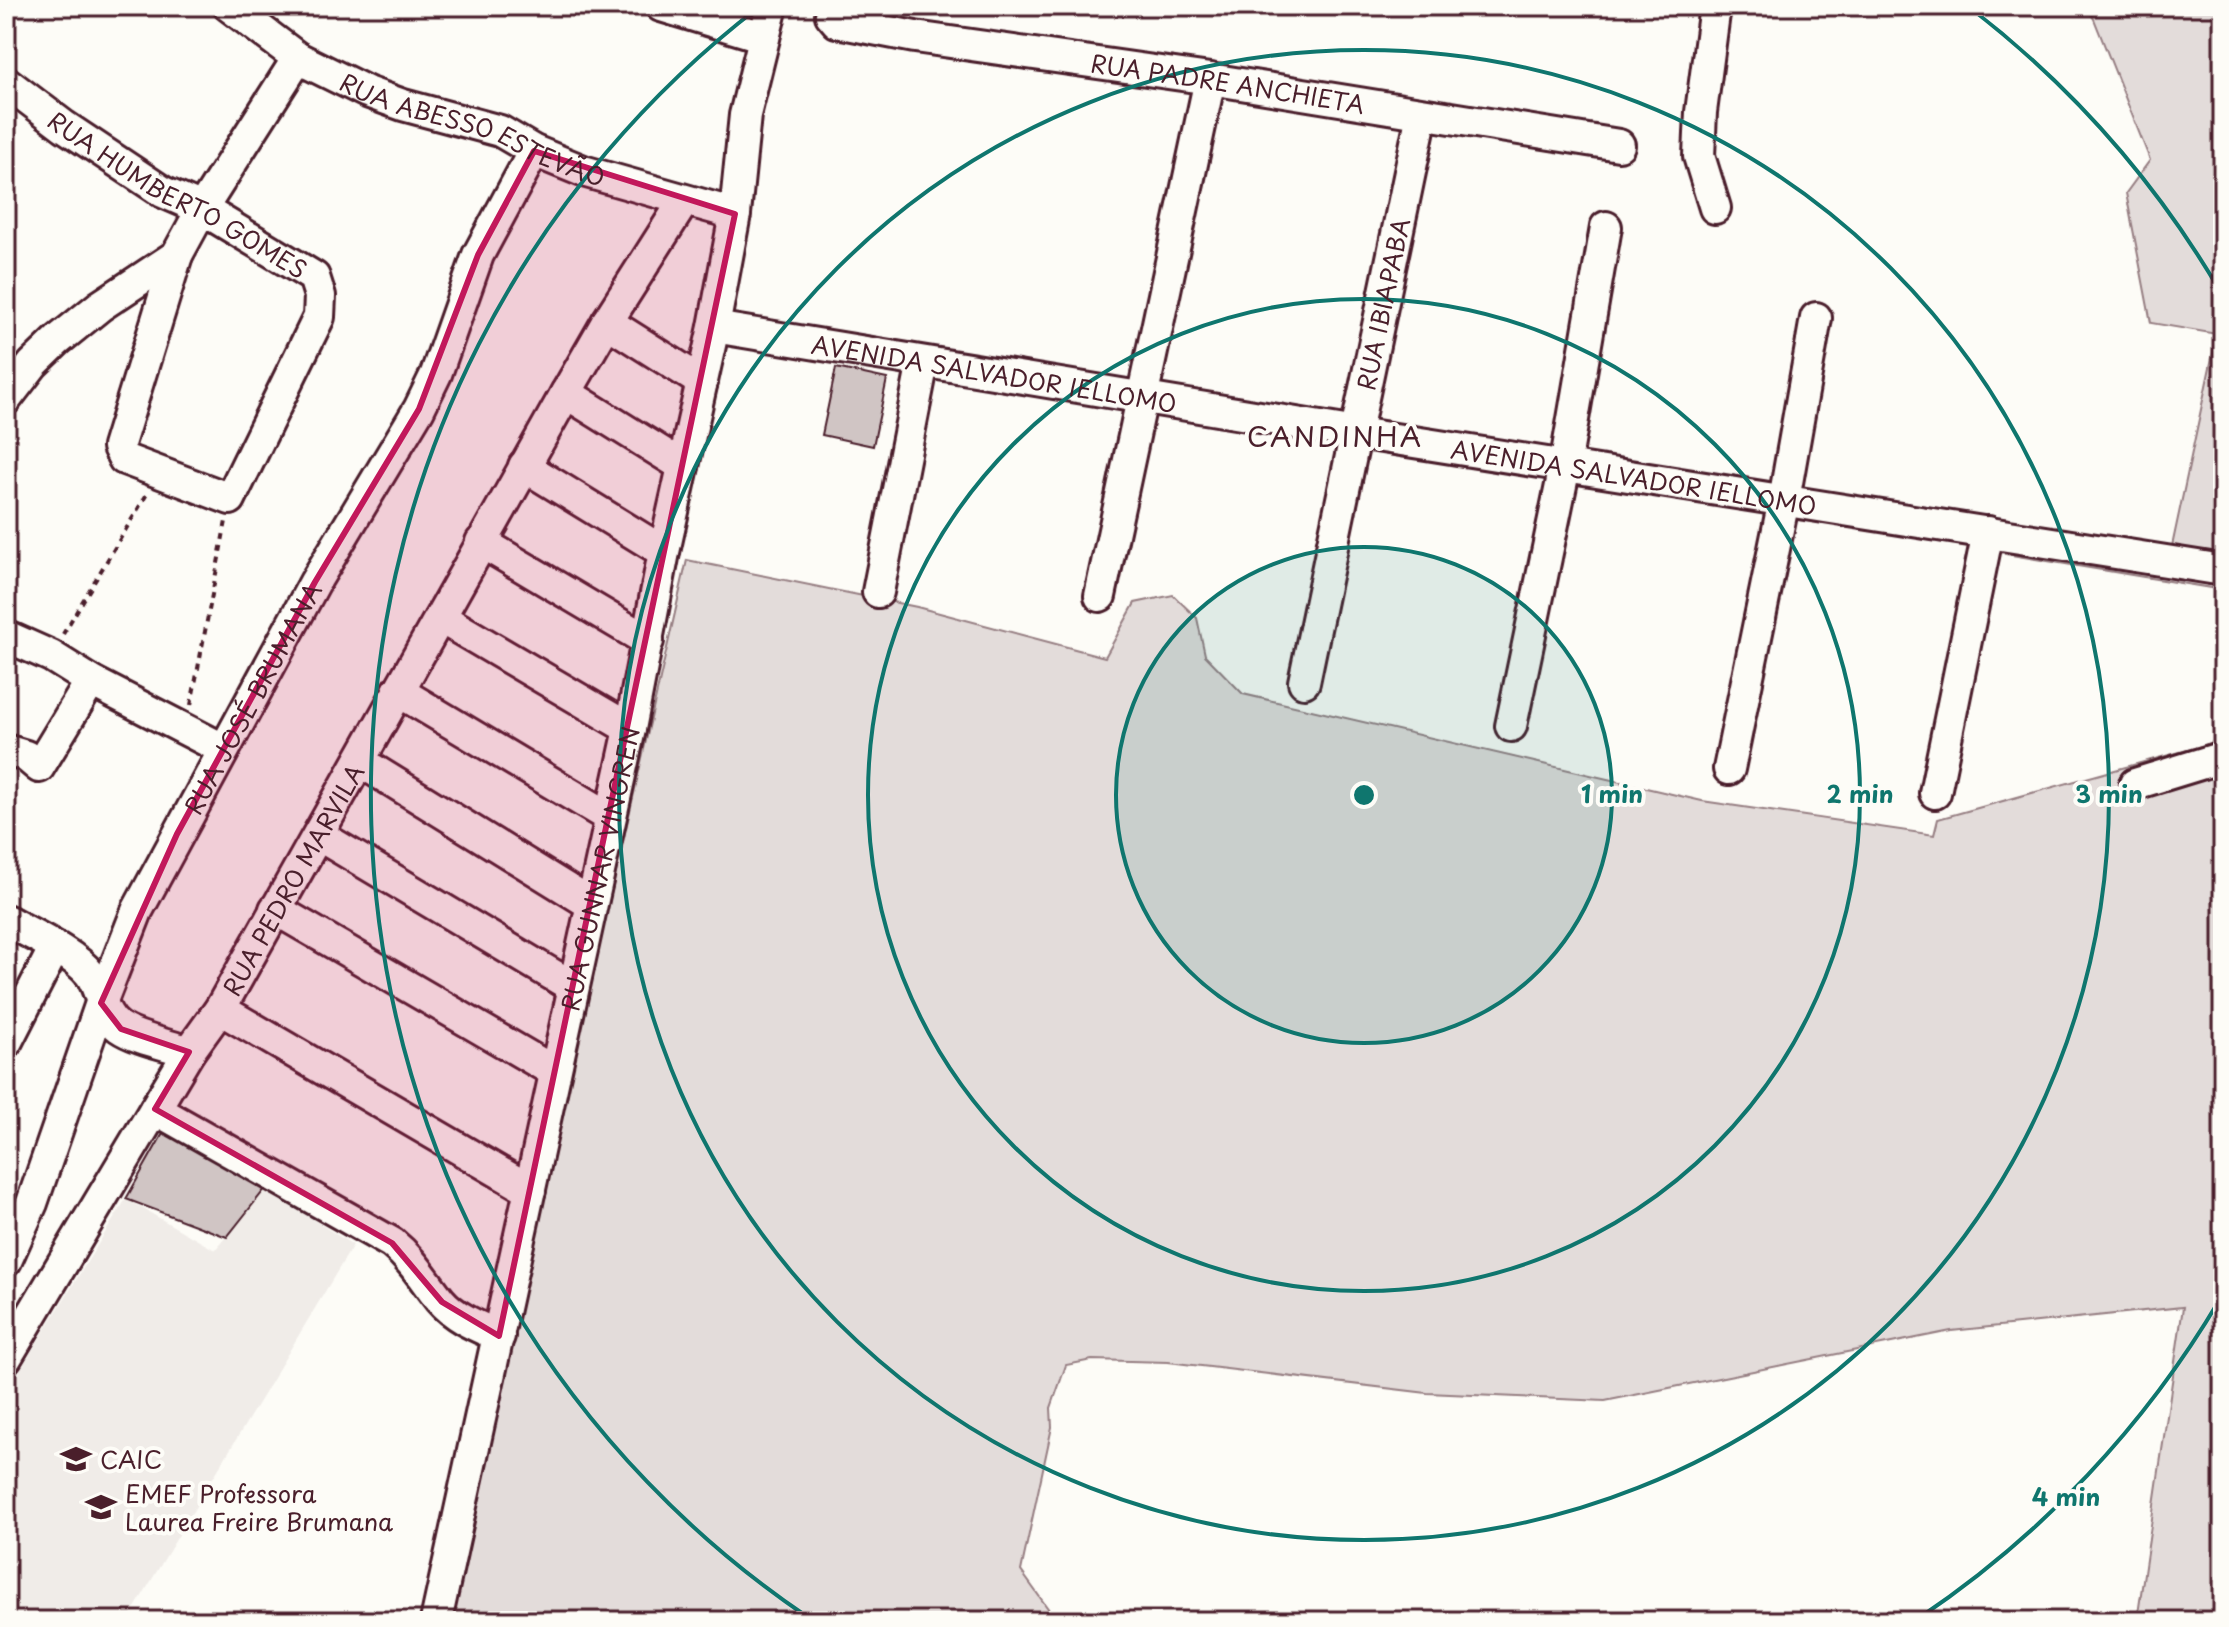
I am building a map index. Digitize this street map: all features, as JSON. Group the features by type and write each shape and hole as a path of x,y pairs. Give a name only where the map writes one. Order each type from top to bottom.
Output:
{"street":[{"name":"RUA ABESSO ESTEVÃO","path":"229,6 262,16 298,58 367,92 500,131 534,151 583,171 735,214"},
{"path":"661,6 764,37"},
{"name":"RUA GUNNAR VINGREN","path":"436,1621 714,327 735,214 745,115 772,6"},
{"path":"1715,6 1699,156 1715,208"},
{"name":"RUA PADRE ANCHIETA","path":"835,14 915,37 1210,79 1619,145"},
{"path":"230,499 124,459 118,447 177,255 202,209 298,58"},
{"path":"1100,596 1210,79"},
{"name":"RUA HUMBERTO GOMES","path":"6,82 64,126 163,192 202,209 314,277 320,296 319,317 230,499"},
{"name":"RUA IBIAPABA","path":"1304,682 1422,114"},
{"name":"RUA JOSÉ BRUMANA","path":"6,1261 32,1203 101,1003 137,911 315,582 419,409 436,374 478,255 534,151"},
{"name":"RUA PEDRO MARVILA","path":"6,1358 189,1052 220,1009 275,909 320,836 524,466 607,322 684,201"},
{"path":"1511,726 1565,466 1606,227"},
{"path":"6,399 25,373 58,340 100,306 177,255"},
{"path":"1729,769 1784,500 1816,318"},
{"path":"607,322 702,382"},
{"name":"AVENIDA SALVADOR IELLOMO","path":"714,327 1357,433 2223,570"},
{"path":"878,592 923,362"},
{"path":"566,393 683,466"},
{"path":"524,466 664,552"},
{"path":"1935,793 1988,532"},
{"path":"481,542 648,641"},
{"path":"441,618 630,729"},
{"path":"6,636 51,656 91,681 223,749"},
{"path":"6,750 26,756 39,767 91,681"},
{"path":"398,691 609,817"},
{"path":"2135,784 2223,757"},
{"path":"361,762 591,904"},
{"path":"320,836 573,987"},
{"path":"275,909 555,1072"},
{"path":"6,920 55,947 90,974 101,1003 111,1020 121,1029 189,1052"},
{"path":"6,1043 55,947"},
{"path":"220,1009 530,1190"},
{"path":"155,1109 392,1243 417,1266 442,1302 467,1321 499,1336"}],"path":[{"path":"51,656 160,471"},
{"path":"181,728 192,702 230,499"}],"highlighted area":[{"path":"534,151 735,214 499,1336 442,1302 392,1243 155,1109 189,1052 121,1029 101,1003 177,834 315,582 419,409 478,255"}],"shaded area":[{"path":"2086,6 2223,6 2223,590 2005,554 2010,527 2171,551 2217,334 2151,323 2126,193 2150,160"},
{"path":"687,560 917,607 1105,657 1135,603 1173,595 1197,618 1205,655 1243,694 1702,801 1934,835 1938,819 2223,740 2223,1621 2137,1621 2183,1307 1951,1331 1605,1401 1427,1393 1168,1362 1092,1360 1066,1365 1051,1408 1052,1427 1021,1571 1057,1621 445,1621 506,1317 597,956"},
{"name":"EMEF Professora Laurea Freire Brumana","path":"265,1189 353,1245 127,1621 6,1621 6,1393 126,1199 215,1250"}],"building":[{"path":"836,368 887,379 873,446 822,435"},
{"path":"165,1130 265,1189 227,1237 126,1199"}],"place":[{"name":"CAIC","path":"76,1459"},
{"name":"EMEF Professora Laurea Freire Brumana","path":"101,1507"}],"district":[{"name":"CANDINHA","path":"1335,435"}]}
